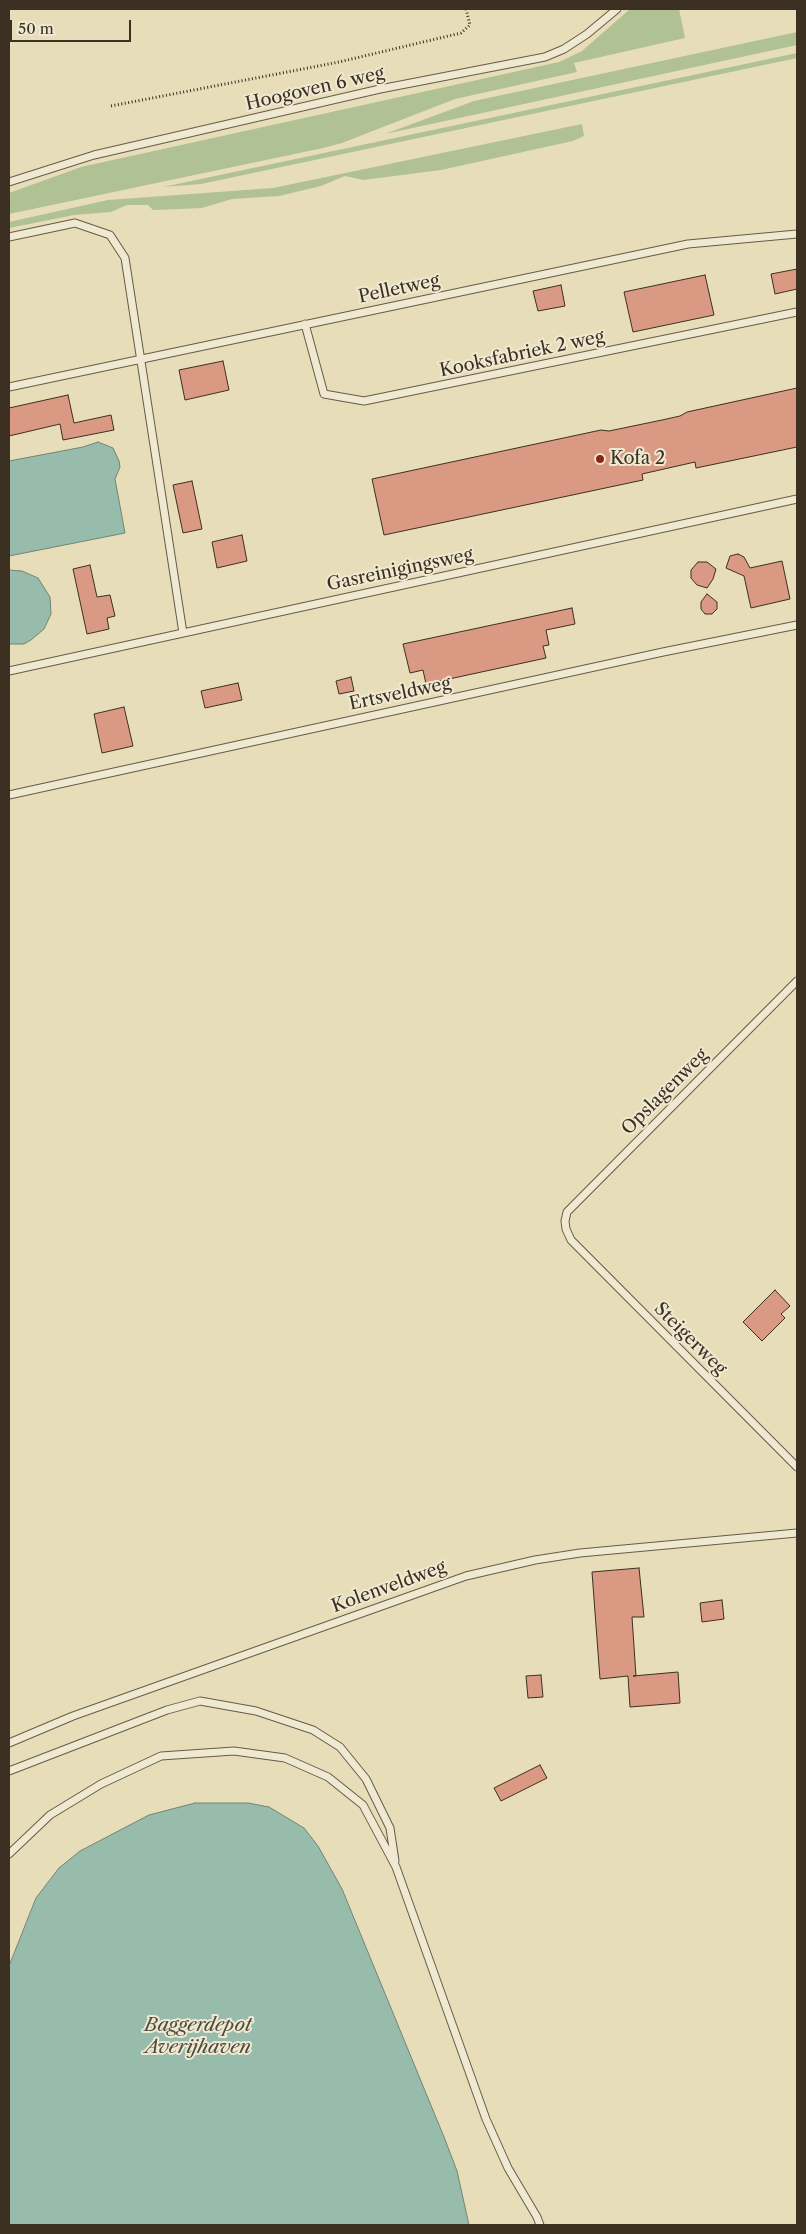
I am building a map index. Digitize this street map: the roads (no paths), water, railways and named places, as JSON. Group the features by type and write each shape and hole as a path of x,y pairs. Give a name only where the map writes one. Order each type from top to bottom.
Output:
{"lane":[{"name":"Hoogoven 6 weg","path":"9,182 94,155 380,89 545,56 564,49 587,34 617,9"},
{"path":"9,237 75,223 110,235 125,258 139,359 183,633"},
{"name":"Pelletweg","path":"9,387 688,244 797,234"},
{"name":"Kooksfabriek 2 weg","path":"305,324 324,394 364,401 797,312"},
{"name":"Gasreinigingsweg","path":"9,671 797,499"},
{"name":"Ertsveldweg","path":"9,795 663,652 797,625"},
{"name":"Opslagenweg","path":"566,1229 567,1212 797,981"},
{"name":"Steigerweg","path":"566,1229 571,1240 797,1467"},
{"name":"Kolenveldweg","path":"9,1743 73,1716 466,1576 535,1560 580,1554 797,1533"},
{"path":"9,1770 166,1710 200,1701 256,1711 313,1730 340,1747 366,1779 390,1828 396,1867"},
{"path":"9,1854 50,1815 101,1784 162,1756 234,1751 285,1758 328,1777 362,1805 396,1867 486,2119 508,2168 540,2225"}],"water":[{"path":"98,442 113,448 119,461 120,467 115,479 125,533 9,556 9,461 83,447"},
{"path":"9,570 22,571 38,578 50,597 51,614 44,629 24,644 9,644"},
{"name":"Baggerdepot Averijhaven","path":"195,1803 248,1803 269,1807 304,1828 318,1846 342,1889 444,2137 457,2171 469,2225 9,2225 9,1966 36,1898 59,1868 80,1851 149,1815"}],"place":[{"name":"Kofa 2","path":"600,459"}]}
